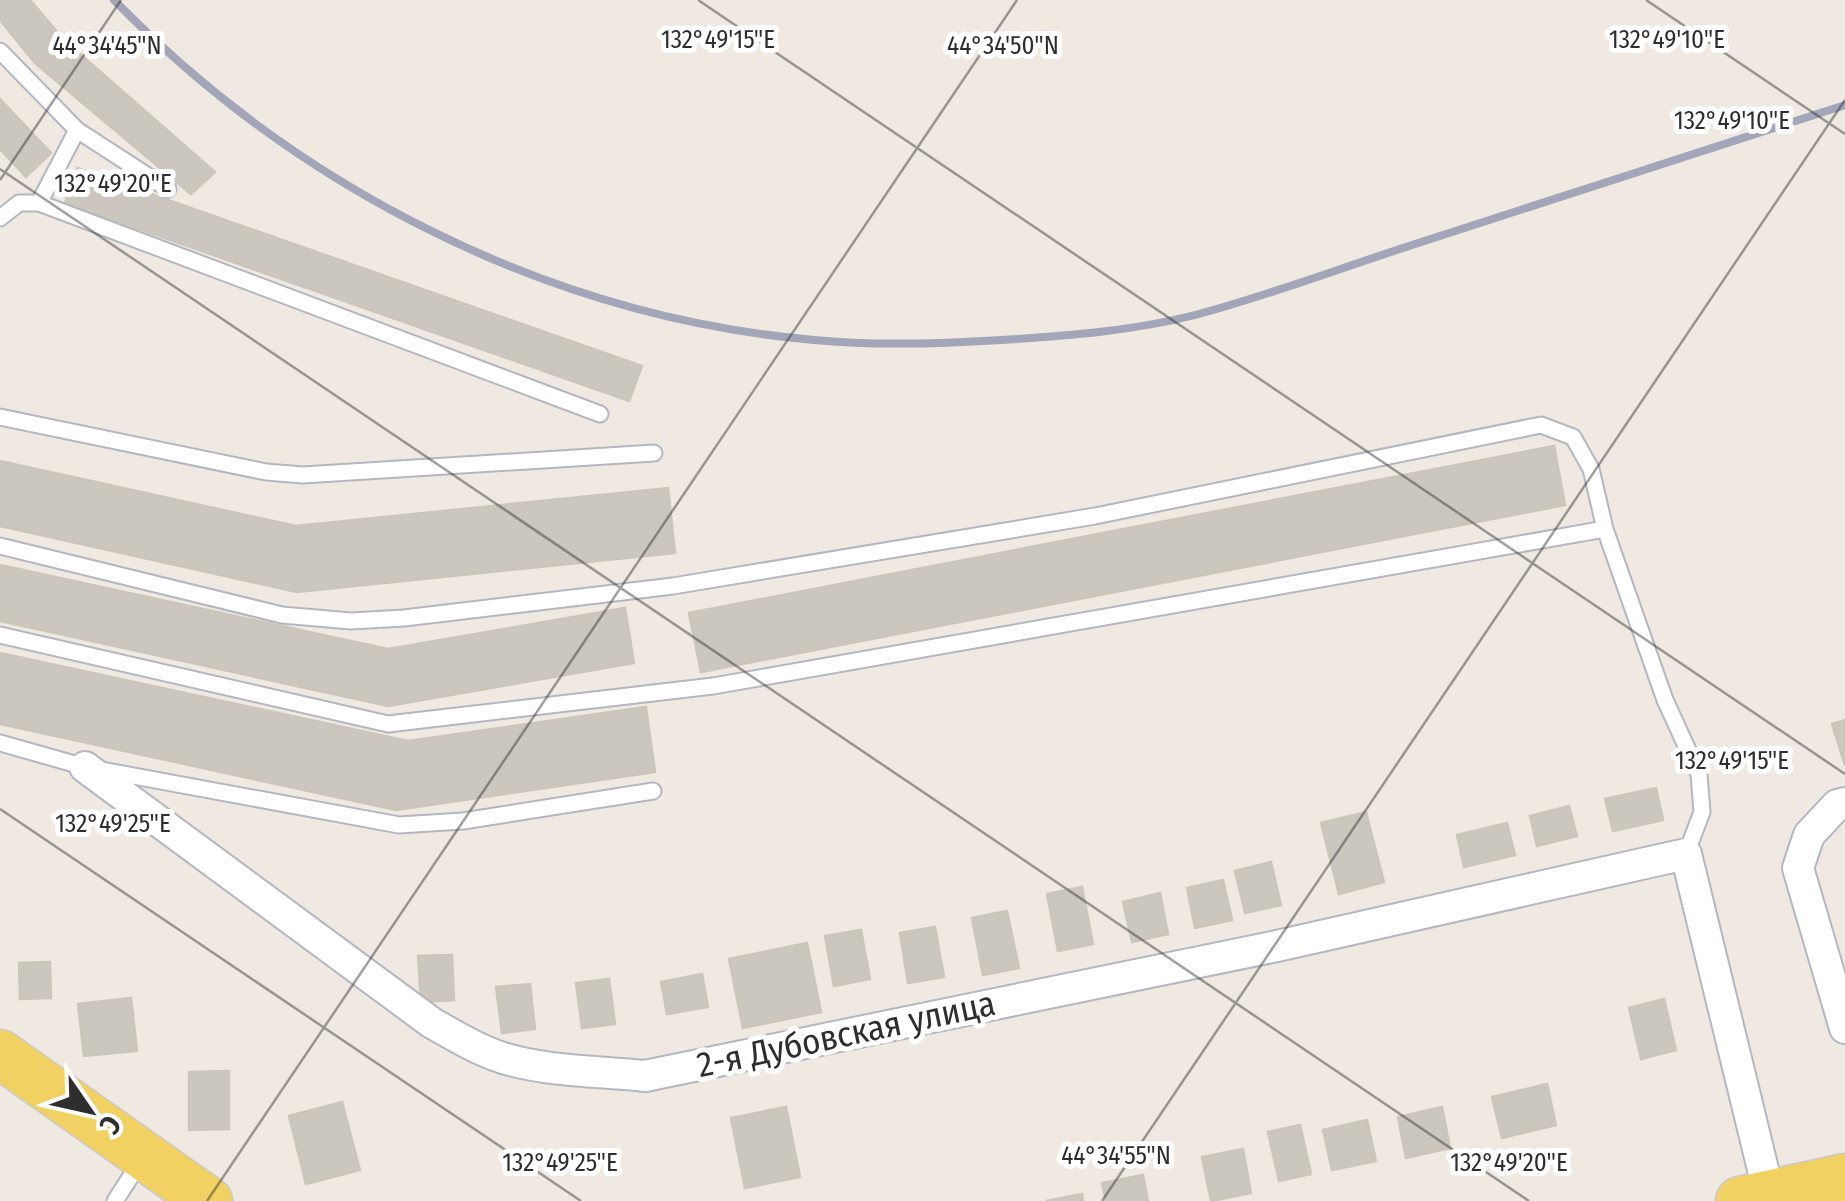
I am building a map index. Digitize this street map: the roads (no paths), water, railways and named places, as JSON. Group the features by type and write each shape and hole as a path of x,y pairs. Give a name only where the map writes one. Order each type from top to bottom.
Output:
{"main road":[{"path":"0,1054 208,1201"},
{"path":"1754,1198 1845,1178"}],"street":[{"name":"2-я Дубовская улица","path":"85,768 432,1023 471,1045 506,1058 550,1067 646,1076 1278,946 1686,854"},
{"path":"1845,803 1837,805 1808,834 1798,868 1845,1028"},
{"path":"1686,854 1754,1198"}],"lane":[{"path":"0,52 77,130 168,189"},
{"path":"40,203 77,130"},
{"path":"0,218 19,203 40,203 600,414"},
{"path":"0,417 266,472 304,475 654,453"},
{"path":"0,546 282,615 352,621 404,618 672,586 1095,516 1542,425 1573,437 1591,468 1605,529 1665,700 1699,774 1702,812 1686,854"},
{"path":"0,635 388,724 713,686 1605,529"},
{"path":"0,743 85,768 399,825 462,821 653,791"},
{"path":"115,1201 144,1155"}],"railway":[{"path":"114,0 186,68 264,130 347,185 434,232 525,272 619,304 716,327 837,342 931,343 1050,337 1171,321 1276,291 1845,105"}]}
